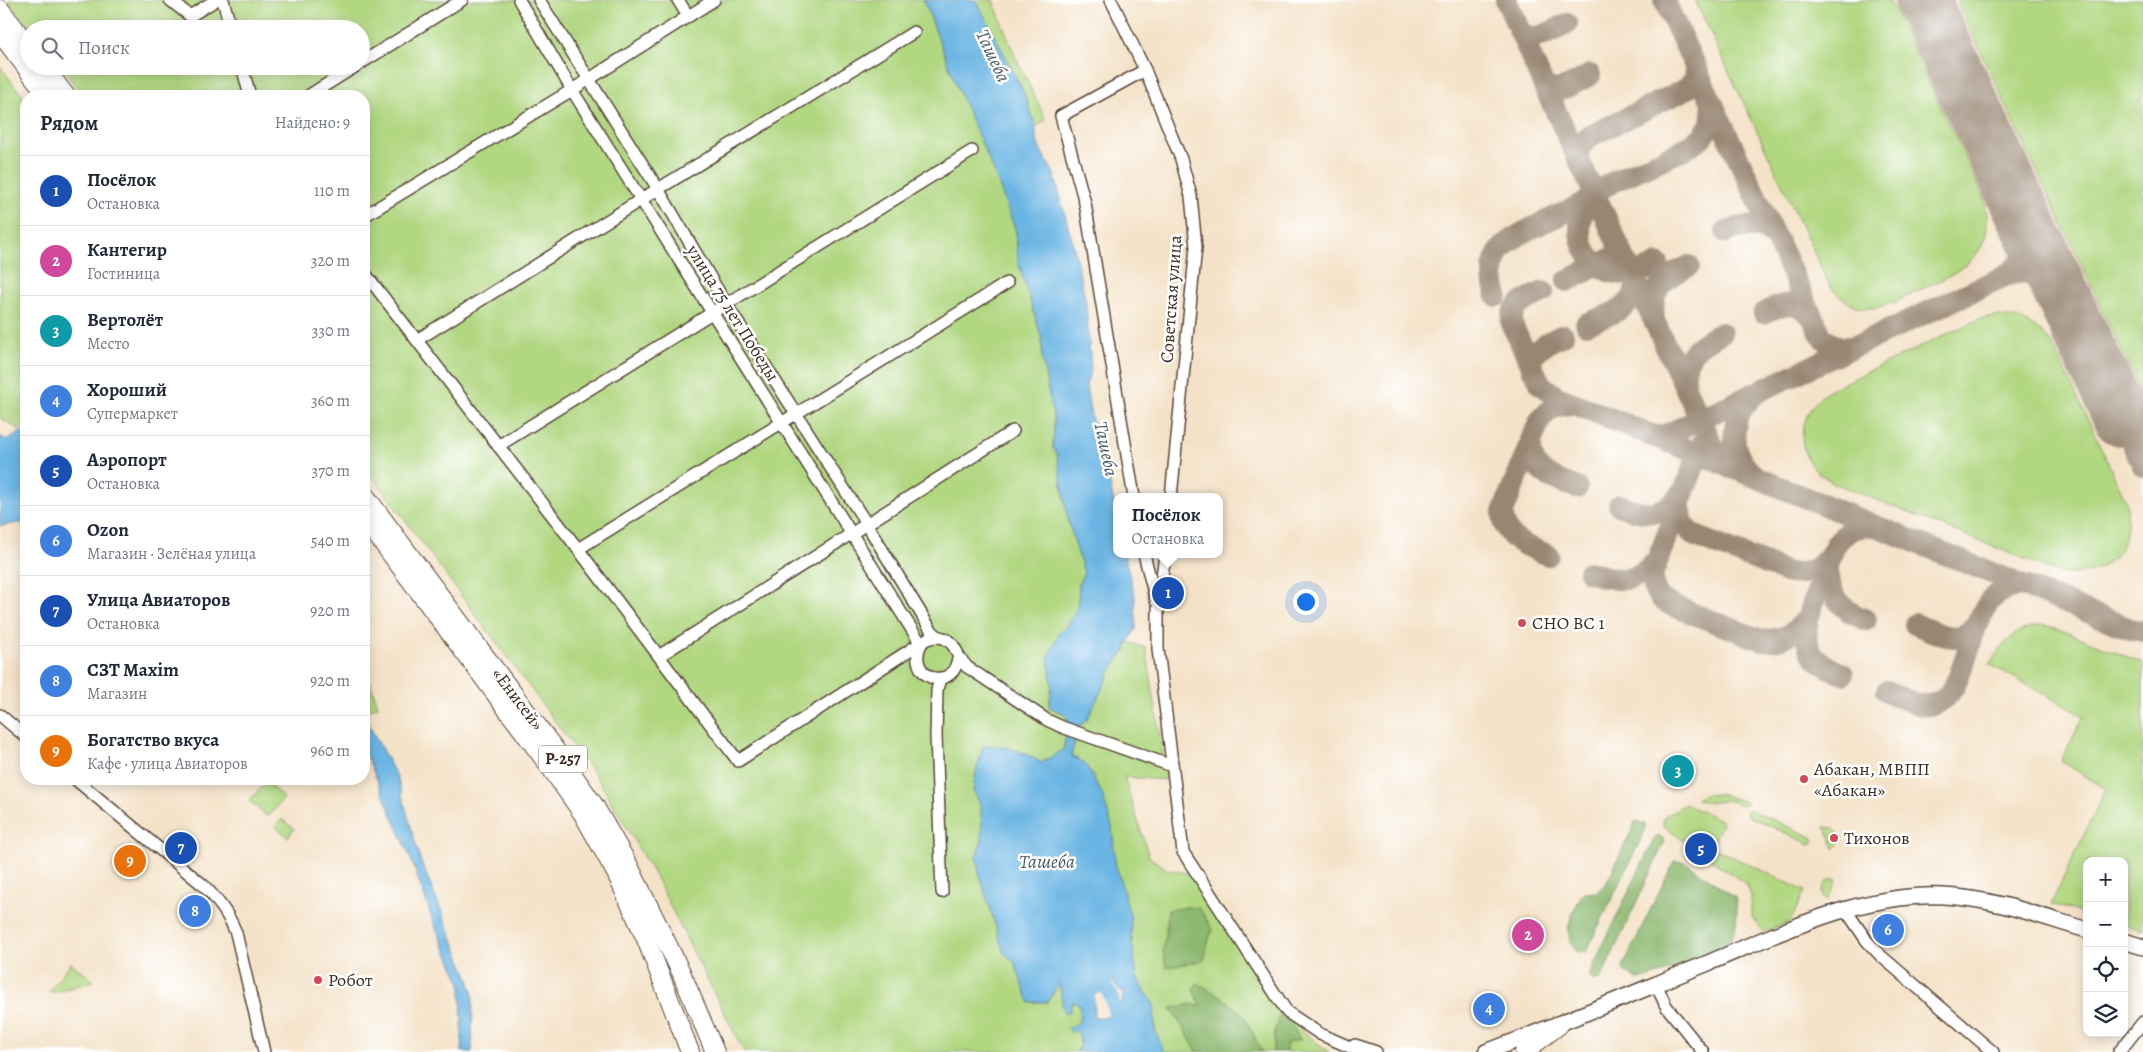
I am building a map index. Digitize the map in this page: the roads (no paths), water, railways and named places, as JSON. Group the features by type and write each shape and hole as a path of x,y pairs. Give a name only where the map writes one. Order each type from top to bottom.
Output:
{"highway":[{"path":"0,8 20,35"},
{"path":"0,33 20,59"},
{"path":"32,75 43,90"},
{"path":"50,75 61,90"},
{"name":"«Енисей»","path":"370,502 562,759 594,805 629,866 681,972 715,1052"},
{"name":"«Енисей»","path":"370,526 583,814 620,881 646,939 690,1052"},
{"path":"1524,1052 1559,1025"}],"main road":[{"path":"1486,1052 1559,1025 1797,926 1845,909 1916,897 1944,896 1985,901 2083,929"},
{"path":"2128,942 2143,947"}],"street":[{"path":"170,0 190,16 216,0"},
{"path":"224,0 230,20"},
{"path":"370,57 462,0"},
{"name":"улица 75 лет Победы","path":"519,0 572,90 921,644"},
{"name":"улица 75 лет Победы","path":"539,0 658,189 726,304 866,523 931,630 937,636"},
{"path":"678,0 688,16"},
{"path":"370,212 572,90 714,0"},
{"name":"Советская улица","path":"1111,0 1145,70 1182,159 1191,196 1196,247 1171,493"},
{"path":"417,340 914,32"},
{"path":"1133,493 1085,202 1060,116 1145,70"},
{"path":"244,75 248,90"},
{"path":"318,90 342,75"},
{"path":"498,446 972,151"},
{"path":"370,280 578,549 738,761 921,644 937,636 951,642 967,667 1047,720"},
{"path":"578,549 1007,283"},
{"path":"659,656 1013,431"},
{"path":"1145,558 1158,608"},
{"path":"1164,558 1158,608 1158,649 1182,852 1287,1012 1320,1034 1340,1052"},
{"path":"921,644 917,657 921,670 927,675 940,678 953,671 959,657"},
{"path":"953,671 970,675 1062,727 1172,766"},
{"path":"940,678 937,690 936,736 942,892"},
{"path":"0,715 20,732"},
{"path":"82,785 203,886 219,902 236,933 264,1052"},
{"path":"1845,909 1867,941 1881,956 1992,1052"},
{"path":"1656,984 1666,1006 1704,1052"},
{"path":"2119,1052 2143,1022"},
{"path":"1320,1034 1361,1052"},
{"path":"1320,1034 1376,1052"}],"water":[{"name":"Ташеба","path":"924,0 976,0 1024,93 1036,127 1036,138 1040,149 1054,174 1073,244 1086,303 1091,370 1086,385 1091,417 1102,446 1113,499 1113,558 1125,558 1135,596 1136,629 1128,642 1126,650 1112,668 1087,720 1079,726 1071,756 1085,763 1102,794 1112,827 1115,862 1130,915 1137,978 1154,1005 1155,1030 1164,1052 1076,1052 1080,1044 1080,1036 1077,1031 1072,1032 1068,1029 1079,1022 1080,1005 1073,1001 1069,1012 1065,1014 1059,984 1047,1002 1029,1002 1014,961 1004,953 976,858 982,841 981,806 973,790 983,746 1014,750 1028,755 1041,763 1063,750 1069,723 1065,714 1049,707 1052,683 1048,659 1059,633 1069,623 1078,606 1079,583 1084,573 1068,520 1057,454 1053,448 1054,422 1042,357 1042,339 1018,261 1016,231 993,169 957,87","holes":["1112,981 1122,992 1123,999 1118,1013 1106,1017 1094,1017 1094,996"]},
{"path":"20,433 20,523 0,526 0,436 7,440"},
{"path":"370,727 397,777 420,859 469,979 473,995 472,1052 462,1052 461,984 435,926 410,857 370,764"}],"waterway":[{"name":"Ташеба","path":"1095,970 1111,996 1126,1052"}],"place":[{"name":"Посёлок","path":"1168,593"},
{"name":"СНО ВС 1","path":"1522,623"},
{"name":"Вертолёт","path":"1678,771"},
{"name":"Абакан, МВПП «Абакан»","path":"1804,779"},
{"name":"Тихонов","path":"1834,838"},
{"name":"Улица Авиаторов","path":"181,848"},
{"name":"Аэропорт","path":"1701,849"},
{"name":"Богатство вкуса","path":"130,861"},
{"name":"СЗТ Maxim","path":"195,911"},
{"name":"Ozon","path":"1888,930"},
{"name":"Кантегир","path":"1528,935"},
{"name":"Робот","path":"318,980"},
{"name":"Хороший","path":"1489,1009"}]}
